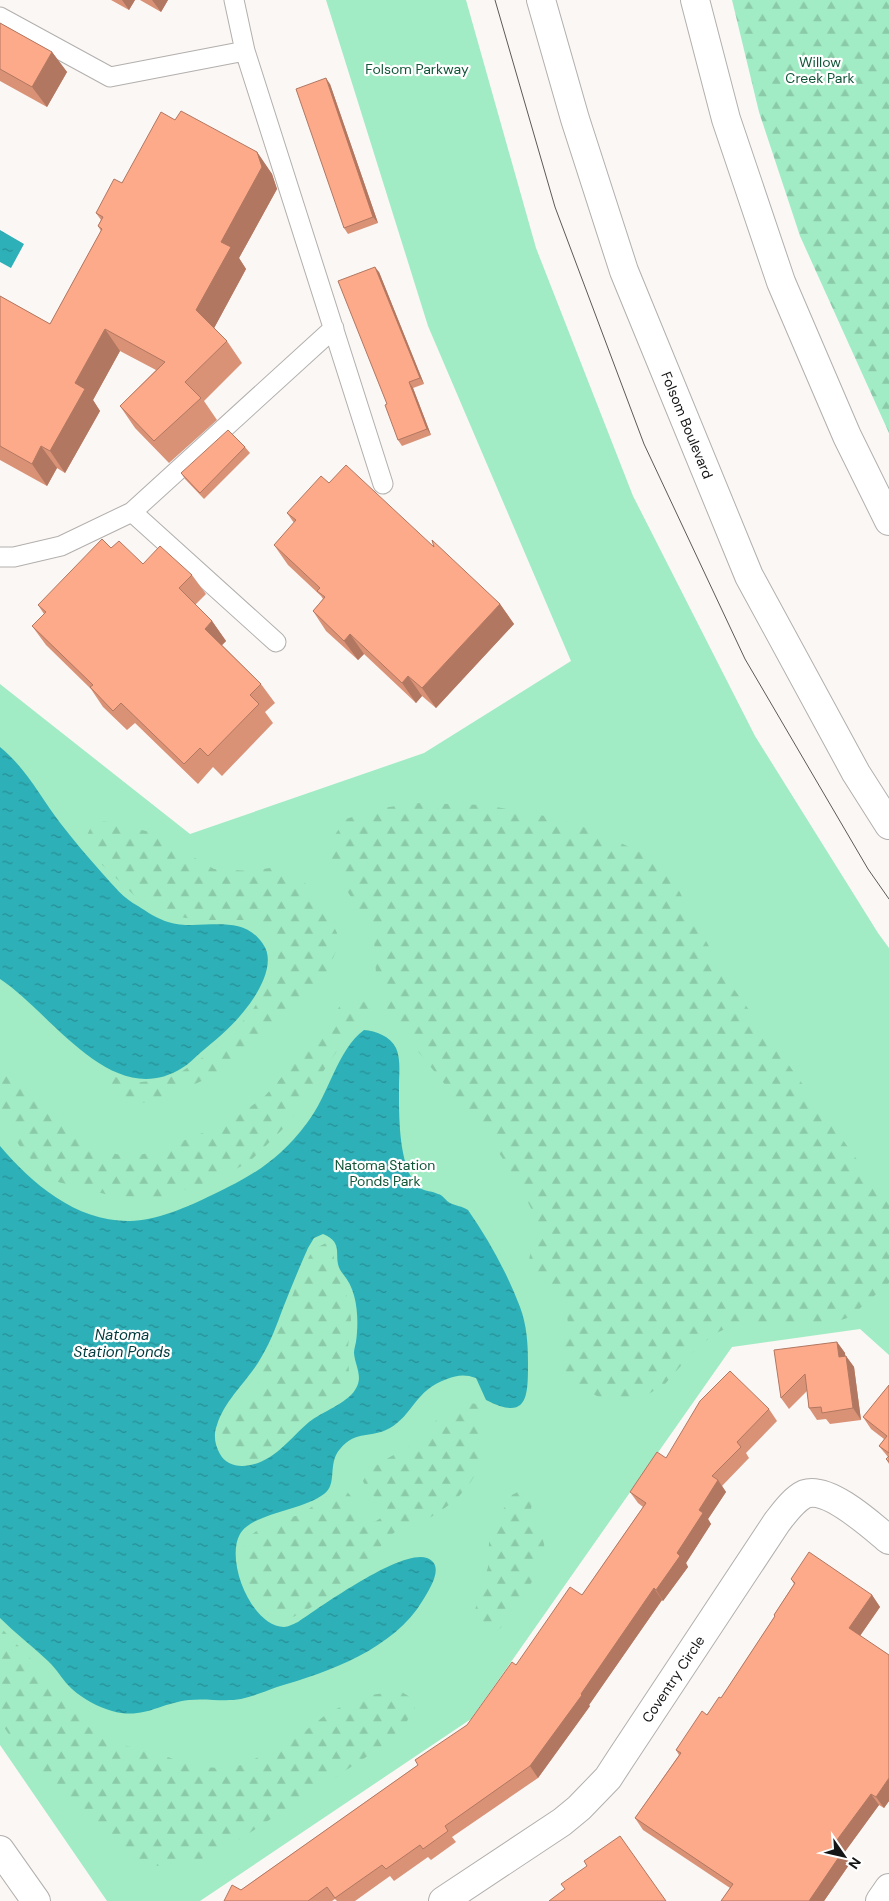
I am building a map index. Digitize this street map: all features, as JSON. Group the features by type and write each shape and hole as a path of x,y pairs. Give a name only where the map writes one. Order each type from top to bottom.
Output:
{"main road":[{"name":"Folsom Boulevard","path":"541,0 575,119 624,271 749,576 856,773 889,825"},
{"path":"695,0 726,119 782,282 847,436 889,521"},
{"name":"Coventry Circle","path":"442,1901 562,1822 593,1795 608,1778 777,1522 795,1501 805,1494 819,1494 836,1500 889,1540"},
{"path":"0,1850 36,1901"},
{"path":"880,1901 889,1888"}],"lane":[{"path":"234,0 245,51 383,484"},
{"path":"0,17 110,77 245,51"},
{"path":"0,557 14,557 61,546 132,512 334,328"},
{"path":"132,512 276,642"}],"green space":[{"name":"Natoma Station Ponds Park","path":"326,0 466,0 536,248 633,496 755,736 889,948 889,1355 860,1329 732,1347 471,1719 200,1901 107,1901 0,1745 0,684 190,834 424,753 571,661 428,326"},
{"name":"Willow Creek Park","path":"732,0 889,0 889,433 800,236 759,112"},
{"path":"416,803 485,805 551,817 587,828 654,858 671,876 726,978 866,1172 889,1193 889,1283 850,1317 832,1323 814,1326 739,1323 714,1334 693,1352 665,1384 637,1401 604,1400 577,1385 565,1370 563,1351 569,1329 566,1311 553,1291 535,1278 529,1260 537,1220 517,1181 492,1142 398,1027 384,1003 376,974 374,941 355,903 330,865 332,839 346,819 376,809"},
{"path":"104,821 150,832 214,869 250,871 276,867 289,871 300,878 321,900 337,933 337,949 325,976 300,1005 244,1055 206,1079 154,1103 131,1102 110,1094 105,1086 108,1081 115,1077 141,1082 162,1080 178,1074 205,1056 233,1032 252,1011 271,980 278,957 276,941 263,928 248,920 200,920 173,916 137,898 97,860 86,844 87,835 92,825"},
{"path":"360,1000 365,1002 370,1009 368,1020 341,1045 287,1125 249,1162 217,1179 159,1198 113,1196 58,1182 23,1152 0,1112 0,1065 57,1116 85,1146 128,1157 154,1152 228,1123 264,1097 313,1042 340,1006"},
{"path":"326,1243 332,1246 335,1265 350,1305 349,1377 344,1388 336,1396 304,1418 275,1450 263,1459 246,1463 231,1454 221,1442 224,1424 229,1415 237,1408 254,1399 259,1393 258,1379 260,1370 284,1319 301,1272 316,1248"},
{"path":"466,1403 480,1404 484,1416 479,1436 481,1453 479,1466 468,1486 460,1495 432,1516 394,1533 359,1570 329,1595 307,1610 289,1618 274,1619 259,1608 248,1584 245,1565 244,1547 251,1535 265,1525 302,1514 336,1489 345,1489 354,1500 358,1515 365,1524 379,1519 384,1515 387,1508 367,1490 363,1481 368,1474 380,1463 418,1440 448,1410"},
{"path":"525,1488 532,1498 531,1518 544,1542 542,1561 532,1583 510,1617 497,1631 486,1633 479,1629 472,1620 488,1567 489,1543 497,1520 512,1495"},
{"path":"0,1627 29,1657 82,1721 105,1741 154,1752 195,1767 227,1768 245,1764 300,1735 328,1713 363,1696 400,1691 415,1700 415,1708 404,1726 377,1750 228,1847 197,1861 158,1866 126,1855 111,1845 31,1768 0,1721"}],"water":[{"path":"0,230 24,244 11,268 0,262"},
{"path":"0,747 18,764 81,849 128,900 168,922 193,925 219,924 243,928 254,934 267,951 268,959 265,976 243,1013 182,1068 156,1078 131,1077 107,1068 84,1052 20,994 0,979"},
{"name":"Natoma Station Ponds","path":"364,1030 369,1031 378,1033 390,1040 396,1048 399,1062 399,1109 402,1149 409,1173 420,1188 440,1195 450,1203 468,1210 503,1269 520,1307 527,1335 528,1376 526,1396 517,1407 510,1408 486,1400 476,1378 458,1376 436,1384 421,1396 398,1423 377,1433 358,1436 346,1443 336,1455 331,1485 324,1494 315,1500 255,1521 240,1534 236,1545 236,1559 244,1590 261,1616 272,1624 284,1627 298,1622 343,1592 399,1562 415,1558 427,1558 433,1561 436,1572 423,1600 411,1617 378,1645 338,1666 246,1698 189,1700 133,1714 112,1711 96,1705 72,1689 51,1664 0,1618 0,1146 41,1187 74,1208 111,1220 130,1221 161,1216 227,1188 276,1157 297,1136 315,1112 340,1061 355,1039","holes":["323,1234 330,1238 336,1247 339,1268 352,1289 356,1306 357,1333 354,1353 359,1376 358,1385 351,1395 314,1418 271,1456 253,1465 239,1466 229,1463 220,1454 215,1440 215,1432 221,1416 231,1398 257,1365 265,1350 314,1238"]}],"building":[{"path":"0,23 52,52 32,87 0,69"},
{"path":"326,78 373,217 344,228 296,89"},
{"path":"181,111 257,152 262,167 221,242 231,247 196,310 227,341 185,382 201,398 154,441 120,406 165,362 105,329 75,383 85,389 50,451 41,446 32,464 0,446 0,296 50,324 102,229 98,226 103,217 96,213 114,179 122,183 161,112 175,120"},
{"path":"375,267 420,378 409,382 427,429 398,440 385,405 387,404 338,281"},
{"path":"228,430 245,447 200,493 181,473"},
{"path":"346,465 434,547 432,540 500,604 422,688 408,676 402,683 350,634 344,641 313,611 325,597 317,591 320,588 274,545 296,520 287,513 321,476 329,483"},
{"path":"102,539 111,548 119,541 143,564 160,546 192,575 179,588 212,621 205,629 261,684 250,695 259,704 208,756 200,748 184,764 121,703 113,711 90,687 93,685 32,626 46,612 38,605"},
{"path":"837,1342 839,1357 846,1356 853,1408 822,1413 821,1407 809,1408 805,1374 781,1398 774,1350"},
{"path":"730,1371 769,1409 737,1442 741,1447 712,1476 718,1480 699,1510 703,1513 677,1553 680,1556 656,1590 654,1588 582,1695 530,1766 445,1826 448,1831 423,1849 420,1845 386,1869 382,1865 335,1898 327,1887 308,1901 224,1901 232,1885 241,1890 418,1765 415,1760 467,1725 512,1662 516,1665 570,1587 582,1595 646,1503 630,1492 657,1452 666,1458 700,1401"},
{"path":"889,1385 889,1453 879,1446 887,1436 863,1417"},
{"path":"809,1552 872,1595 849,1628 889,1655 889,1778 876,1797 871,1794 834,1844 843,1851 809,1901 721,1901 733,1884 635,1818 681,1753 676,1750 702,1711 707,1715 719,1697 721,1698 775,1616 795,1583 791,1579"},
{"path":"620,1836 666,1901 549,1901 565,1889 561,1884 587,1866 584,1861"}],"tram line":[{"path":"495,0 555,207 644,444 745,659 868,869 889,899"}],"park label":[{"name":"Folsom Parkway","path":"417,69"}]}
